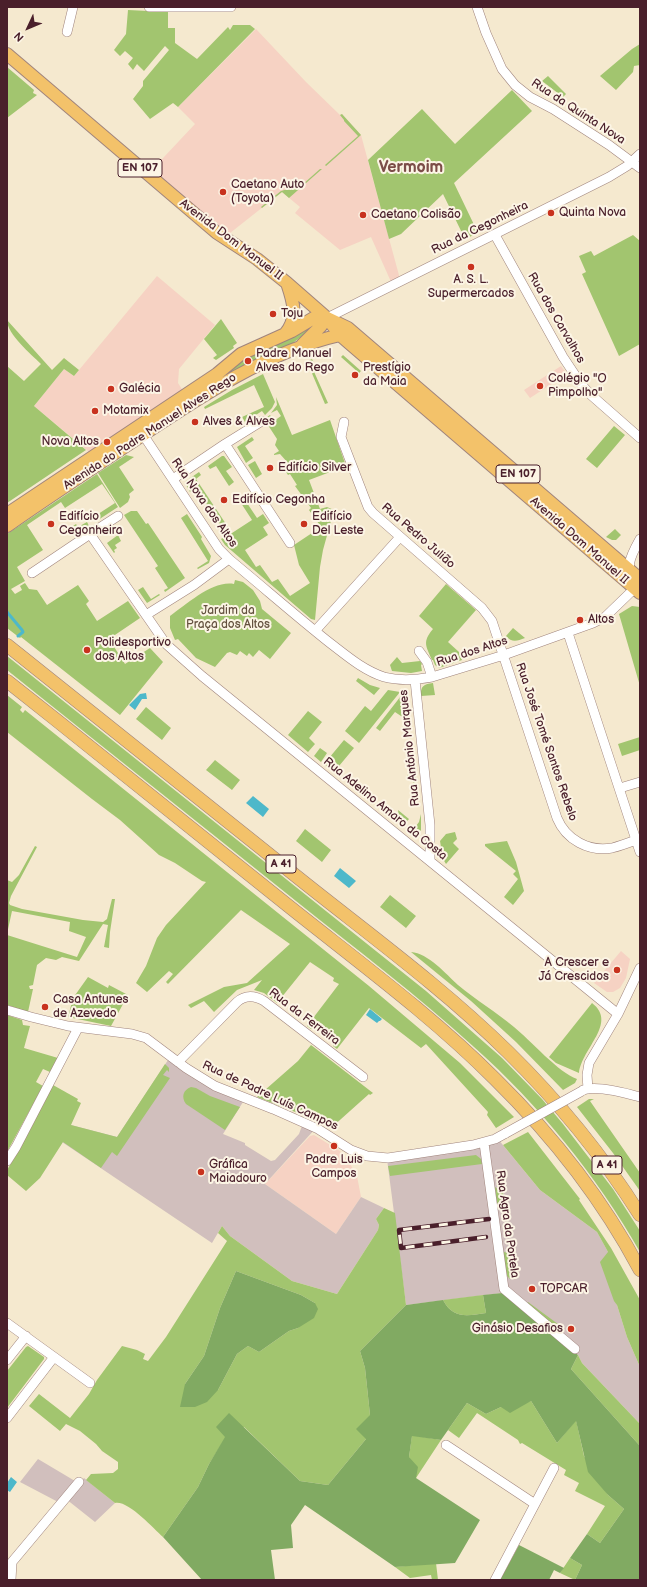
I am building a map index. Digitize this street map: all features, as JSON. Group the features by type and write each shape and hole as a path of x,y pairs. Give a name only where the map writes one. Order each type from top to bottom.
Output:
{"highway":[{"name":"A 41","path":"7,645 409,966 488,1034 531,1075 570,1118 606,1165 640,1215"},
{"name":"A 41","path":"7,681 403,997 448,1035 495,1078 532,1118 569,1162 614,1226 640,1270"}],"main road":[{"name":"Avenida Dom Manuel II","path":"7,54 217,233 257,259 287,283 326,318 340,335 573,534 638,587"},
{"path":"286,334 292,325 294,314 291,295 287,283"},
{"name":"Avenida do Padre Manuel Alves Rego","path":"7,526 141,431 217,374 241,354 255,346 286,334 317,316 326,318 321,326 299,347"},
{"name":"Avenida Dom Manuel II","path":"326,318 348,328 628,569 638,587"},
{"name":"Avenida do Padre Manuel Alves Rego","path":"7,514 141,431 219,386 299,347 340,335"}],"street":[{"path":"67,32 73,7"},
{"path":"149,7 231,7"},
{"name":"Rua da Quinta Nova","path":"477,7 486,33 502,69 515,85 530,97 553,109 640,168"},
{"name":"Rua da Cegonheira","path":"326,318 495,235 614,174 632,162 640,154"},
{"name":"Rua dos Carvalhos","path":"495,235 563,357 581,384 591,395 640,438"},
{"path":"173,479 262,421"},
{"name":"Rua Pedro Julião","path":"344,422 341,437 364,500 373,513 488,614 504,655"},
{"name":"Rua Nova dos Altos","path":"141,431 219,549 315,631"},
{"path":"225,444 290,543"},
{"path":"32,573 118,516"},
{"name":"Rua Adelino Amaro da Costa","path":"90,534 166,644 202,676 618,1014"},
{"path":"315,631 400,537"},
{"path":"628,569 631,556 640,539"},
{"path":"146,615 194,585 229,559"},
{"name":"Rua dos Altos","path":"315,631 368,671 385,677 415,680 432,677 504,655 568,633 605,617 638,587"},
{"path":"568,633 640,852"},
{"path":"419,651 427,662 432,677"},
{"name":"Rua José Tomé Santos Rebelo","path":"504,655 555,811 563,829 577,841 593,848 614,848 636,840"},
{"name":"Rua António Marques","path":"415,680 430,825 430,861"},
{"path":"620,788 640,782"},
{"path":"640,968 618,1014 589,1062 585,1090 610,1090 640,1097"},
{"name":"Rua da Ferreira","path":"178,1062 237,1002 243,998 252,996 264,1001 363,1077"},
{"name":"Rua de Padre Luís Campos","path":"7,1010 78,1028 132,1034 146,1038 178,1062 217,1087 318,1129 351,1150 367,1156 388,1158 484,1143 506,1133 585,1090"},
{"path":"7,1161 16,1147 78,1028"},
{"name":"Rua Agra da Portela","path":"484,1143 504,1289 575,1349"},
{"path":"7,1323 90,1383"},
{"path":"7,1360 26,1336"},
{"path":"7,1418 54,1357"},
{"path":"446,1445 535,1504"},
{"path":"495,1580 554,1468"},
{"path":"11,1580 12,1562 79,1482"}],"shaded area":[{"path":"256,29 306,82 340,115 342,114 361,135 400,279 392,284 371,237 340,250 295,213 300,207 282,192 225,237 148,174 195,124 178,107"},
{"path":"157,276 215,325 179,369 178,383 185,394 94,456 34,406 64,369 74,376"},
{"name":"Colégio \"O Pimpolho\"","path":"561,366 567,374 530,398 524,390"},
{"name":"A Crescer e Já Crescidos","path":"621,951 630,959 626,978 620,988 613,992 607,992 594,983"},
{"path":"170,1057 243,1102 223,1134 245,1143 245,1145 271,1161 275,1160 299,1134 303,1123 315,1129 265,1184 336,1234 361,1197 384,1208 376,1219 379,1225 378,1230 337,1294 292,1281 230,1236 222,1226 212,1243 62,1142 71,1125 117,1137"},
{"path":"314,1135 340,1151 349,1162 357,1176 361,1197 336,1234 265,1184 310,1136"},
{"path":"498,1139 540,1190 597,1232 608,1252 617,1305 627,1337 640,1367 640,1424 582,1363 578,1355 502,1293 406,1305 387,1159"},
{"path":"38,1459 75,1481 60,1503 20,1482"},
{"path":"84,1478 115,1503 95,1522 66,1499"}],"green space":[{"path":"128,10 168,12 168,28 175,28 175,43 197,59 228,27 230,30 233,25 250,25 255,29 178,107 173,103 150,119 133,99 143,86 143,81 169,50 165,46 144,71 137,64 133,70 128,64 133,58 125,51 120,56 114,50 126,34"},
{"path":"640,44 640,65 634,66 633,72 616,90 600,76"},
{"path":"7,67 34,90 33,93 37,95 7,118"},
{"path":"548,76 566,94 563,97 542,81"},
{"path":"512,90 532,111 454,183 478,233 465,239 443,194 401,234 389,239 368,160 422,109 455,144"},
{"path":"342,114 361,135 326,166 325,165 358,136 344,121 340,115"},
{"path":"320,169 322,169 289,198 282,192 262,208 261,207 281,191 302,185"},
{"path":"633,235 640,241 640,344 619,356 582,274 586,272 579,256 591,251 594,256"},
{"path":"221,319 237,343 233,346 234,348 216,360 213,358 217,355 204,339"},
{"path":"7,320 52,370 64,358 79,370 74,376 64,369 34,406 86,450 7,503 7,366 24,381 41,364 15,337 8,326"},
{"path":"308,326 311,329 289,346 215,382 237,362"},
{"path":"343,355 361,371 359,373 341,357"},
{"path":"312,359 314,363 311,365 328,403 325,404 308,364 308,361"},
{"path":"263,374 275,402 272,408 265,415 262,411 245,422 242,417 264,407 254,385 205,409 204,407 232,390"},
{"path":"276,397 292,435 330,420 346,466 309,480 320,509 327,507 334,510 320,567 315,620 311,619 225,545 221,539 227,535 196,488 190,492 185,483 199,472 201,475 196,479 232,533 252,520 239,500 243,497 257,518 263,514 269,523 263,527 268,535 245,550 256,567 260,565 272,582 278,579 290,596 310,583 299,565 294,545 321,527 309,510 311,508 295,486 297,485 290,474 288,475 286,472 289,468 288,463 280,454 274,455 279,451 275,445 277,439 264,419 270,415 274,421 281,416 277,410 271,413 277,405"},
{"path":"614,426 625,435 597,468 586,459"},
{"path":"252,437 254,440 245,446 253,458 246,463 237,447"},
{"path":"126,455 134,457 119,467 134,490 129,494 130,497 128,502 120,508 98,473"},
{"path":"224,456 232,467 226,471 234,482 229,486 216,466 210,469 208,466"},
{"path":"255,461 262,474 256,478 248,465"},
{"path":"97,474 118,507 95,522 92,518 115,503 102,484 65,508 61,502 27,525 43,550 17,567 25,581 11,589 15,594 22,590 20,586 25,583 29,589 37,590 47,605 78,585 89,601 86,604 97,621 128,601 140,618 109,639 125,664 150,648 163,662 120,715 21,637 20,638 7,628 7,534"},
{"path":"131,511 137,511 146,524 148,523 185,578 165,592 164,590 168,588 155,568 158,566 124,515"},
{"path":"187,514 202,537 201,539 211,556 209,563 198,569 197,568 208,561 181,518"},
{"path":"87,522 89,526 80,532 75,526 62,535 61,534 76,524 78,527"},
{"path":"615,529 621,535 616,540 606,537"},
{"path":"118,535 121,541 115,545 117,548 114,550 114,553 107,543"},
{"name":"Jardim da Praça dos Altos","path":"235,580 243,582 253,590 260,601 262,609 291,633 270,659 259,650 253,657 249,653 247,656 240,651 237,655 230,652 227,653 215,667 196,658 178,639 175,640 170,628 170,616 209,589 226,584 234,584"},
{"path":"446,584 476,610 448,642 459,652 462,660 439,668 432,660 426,644 427,637 433,629 419,616"},
{"path":"143,587 151,599 159,594 160,595 147,603 138,590"},
{"path":"632,606 640,607 640,686 619,614"},
{"path":"513,628 525,638 515,641 510,640 506,636"},
{"path":"7,656 426,991 502,1058 542,1099 613,1189 640,1231 640,1252 605,1196 586,1169 544,1117 498,1069 408,991 7,670"},
{"path":"397,657 402,663 420,661 422,664 422,671 411,673 392,671 390,665"},
{"path":"358,678 370,685 380,688 374,695 356,681"},
{"path":"433,683 435,695 421,696 423,686"},
{"path":"388,690 400,692 359,743 345,731 365,706 371,711"},
{"path":"404,692 408,697 410,711 404,718 395,712 380,731 376,728"},
{"path":"7,695 22,707 20,710 23,713 25,710 369,986 460,1063 514,1117 496,1128 487,1115 488,1112 426,1044 421,1048 369,1008 337,1049 333,1046 337,1040 316,1023 311,1029 307,1026 339,984 333,981 334,978 310,962 277,1003 264,993 254,990 262,980 237,990 214,1012 204,1001 191,1008 188,1005 224,987 247,983 290,944 241,910 168,984 166,982 173,974 169,971 147,992 136,983 146,966 157,938 166,925 206,882 159,855 120,820 7,732"},
{"path":"146,707 171,728 162,740 136,719"},
{"path":"308,711 322,722 309,738 315,744 308,752 288,735"},
{"path":"640,737 640,750 622,756 618,744"},
{"path":"344,740 354,748 334,772 324,764"},
{"path":"320,748 327,753 321,762 314,756"},
{"path":"215,760 240,780 232,790 206,770"},
{"path":"415,766 416,780 414,783 406,777"},
{"path":"398,810 409,819 402,827 400,826"},
{"path":"421,814 421,830 418,834 412,835 410,834 419,822"},
{"path":"305,829 331,850 322,862 296,841"},
{"path":"455,832 457,839 453,843 459,849 446,864 443,859 440,841 446,834"},
{"path":"507,841 516,862 524,891 513,905 504,897 518,879 513,874 516,871 485,846 485,844"},
{"path":"35,846 37,847 11,896 9,903 10,905 22,909 103,922 107,919 112,899 115,899 109,948 104,947 108,925 103,924 79,961 62,957 56,960 46,958 37,965 33,985 29,986 30,989 33,989 28,1012 7,1005 7,935 77,957 86,937 69,931 70,922 12,911 7,934 7,880 12,882 19,875"},
{"path":"390,895 416,916 406,928 380,907"},
{"path":"411,952 417,953 430,960 458,985 514,1027 553,1063 570,1076 577,1079 575,1083 563,1090 516,1042 471,1001"},
{"path":"88,977 108,988 109,985 128,995 111,1026 68,1017 72,1002 75,999 73,998"},
{"path":"592,1003 599,1011 601,1019 600,1027 581,1064 579,1073 556,1063 549,1057"},
{"path":"7,1015 22,1020 23,1025 30,1026 24,1048 58,1058 50,1072 43,1069 36,1082 43,1086 7,1152"},
{"path":"311,1045 373,1093 370,1095 369,1094 331,1128 313,1119 257,1097 298,1061"},
{"path":"165,1064 169,1068 169,1072 167,1070 163,1075 170,1078 117,1156 112,1152 101,1168 63,1142 40,1178 26,1191 7,1175 7,1170 21,1147 53,1085 78,1099 77,1101 81,1103 71,1125 117,1137"},
{"path":"191,1087 240,1107 225,1130 186,1104 183,1096 186,1090"},
{"path":"589,1099 594,1099 590,1101 640,1173 640,1191 577,1107"},
{"path":"528,1132 580,1199 579,1200 611,1248 640,1300 640,1367 627,1337 617,1305 614,1301 600,1262 608,1252 597,1232 540,1190 503,1145"},
{"path":"476,1155 481,1159 482,1164 390,1176 388,1166"},
{"path":"495,1187 503,1193 504,1196 497,1204"},
{"path":"384,1208 395,1213 406,1305 360,1351 365,1368 370,1415 366,1439 328,1485 300,1481 244,1427 226,1437 209,1464 198,1487 163,1537 133,1510 120,1503 115,1503 86,1480 91,1474 113,1473 118,1469 118,1462 102,1451 80,1431 66,1424 60,1431 29,1406 39,1394 70,1418 89,1394 97,1380 122,1346 145,1354 143,1359 148,1361 166,1337 227,1241 218,1233 222,1226 230,1236 292,1281 337,1294 378,1230 379,1225 376,1219","holes":["236,1271 301,1295 315,1303 298,1328 289,1331 259,1352 248,1346 237,1354 218,1390 185,1384 204,1356 220,1308"]},
{"path":"503,1251 510,1255 510,1279 506,1275"},
{"path":"236,1271 301,1295 315,1303 318,1309 314,1318 298,1328 289,1331 259,1352 248,1346 237,1354 218,1390 207,1402 195,1407 180,1407 185,1384 204,1356 220,1308"},
{"path":"502,1293 578,1355 571,1369 640,1446 640,1580 575,1580 582,1565 570,1558 587,1534 600,1543 624,1509 608,1495 588,1472 576,1421 557,1443 531,1401 510,1413 501,1407 486,1414 467,1403 441,1440 412,1436 409,1457 418,1467 416,1478 480,1520 455,1563 395,1567 305,1505 291,1525 293,1548 271,1550 275,1580 202,1580 163,1537 198,1487 209,1464 225,1437 216,1427 229,1413 300,1481 328,1485 366,1439 356,1429 370,1415 365,1368 360,1351 406,1305 443,1300 451,1310 456,1313 461,1315 473,1315 486,1313 483,1295"},
{"path":"483,1295 486,1313 473,1315 461,1315 456,1313 447,1306 443,1300"},
{"path":"528,1302 562,1327 558,1332 526,1305"},
{"path":"28,1346 44,1357 44,1359 7,1408 7,1371"},
{"path":"578,1355 582,1363 640,1424 640,1446 571,1369"},
{"path":"531,1401 557,1443 576,1420 584,1456 608,1495 624,1509 600,1543 587,1534 605,1506 575,1491 579,1483 564,1475 566,1470 522,1443 520,1444 518,1440 477,1413 459,1438 448,1430 467,1403 486,1414 501,1407"},
{"path":"412,1435 441,1440 416,1478 409,1457"},
{"path":"519,1545 564,1568 560,1573 554,1570 549,1580 500,1580"},
{"path":"570,1558 582,1565 575,1580 560,1573"},
{"path":"436,1563 438,1580 432,1580 431,1575 410,1578 395,1567"}],"water":[{"path":"146,693 147,699 142,699 135,710 129,705 140,694"},
{"path":"253,796 269,809 263,817 246,803"},
{"path":"340,868 356,881 349,888 334,876"},
{"path":"370,1009 382,1019 377,1023 366,1015"},
{"path":"11,1477 17,1482 10,1492 7,1490 7,1483"}],"waterway":[{"path":"7,612 23,632 18,636"}],"railway":[{"path":"486,1237 401,1248 399,1230 489,1219"}],"place":[{"name":"Caetano Auto (Toyota)","path":"223,192"},
{"name":"Quinta Nova","path":"551,213"},
{"name":"Caetano Colisão","path":"363,215"},
{"name":"A. S. L. Supermercados","path":"471,267"},
{"name":"Toju","path":"273,314"},
{"name":"Padre Manuel Alves do Rego","path":"248,361"},
{"name":"Prestígio da Maia","path":"355,375"},
{"name":"Colégio \"O Pimpolho\"","path":"540,386"},
{"name":"Galécia","path":"111,389"},
{"name":"Motamix","path":"95,411"},
{"name":"Alves & Alves","path":"195,422"},
{"name":"Nova Altos","path":"107,442"},
{"name":"Edifício Silver","path":"270,468"},
{"name":"Edifício Cegonha","path":"224,500"},
{"name":"Edifício Cegonheira","path":"51,524"},
{"name":"Edifício Del Leste","path":"304,524"},
{"name":"Altos","path":"580,620"},
{"name":"Polidesportivo dos Altos","path":"87,650"},
{"name":"A Crescer e Já Crescidos","path":"617,970"},
{"name":"Casa Antunes de Azevedo","path":"45,1007"},
{"name":"Padre Luis Campos","path":"334,1146"},
{"name":"Gráfica Maiadouro","path":"201,1172"},
{"name":"TOPCAR","path":"532,1289"},
{"name":"Ginásio Desafios","path":"571,1329"}],"district":[{"name":"Vermoim","path":"411,168"}]}
